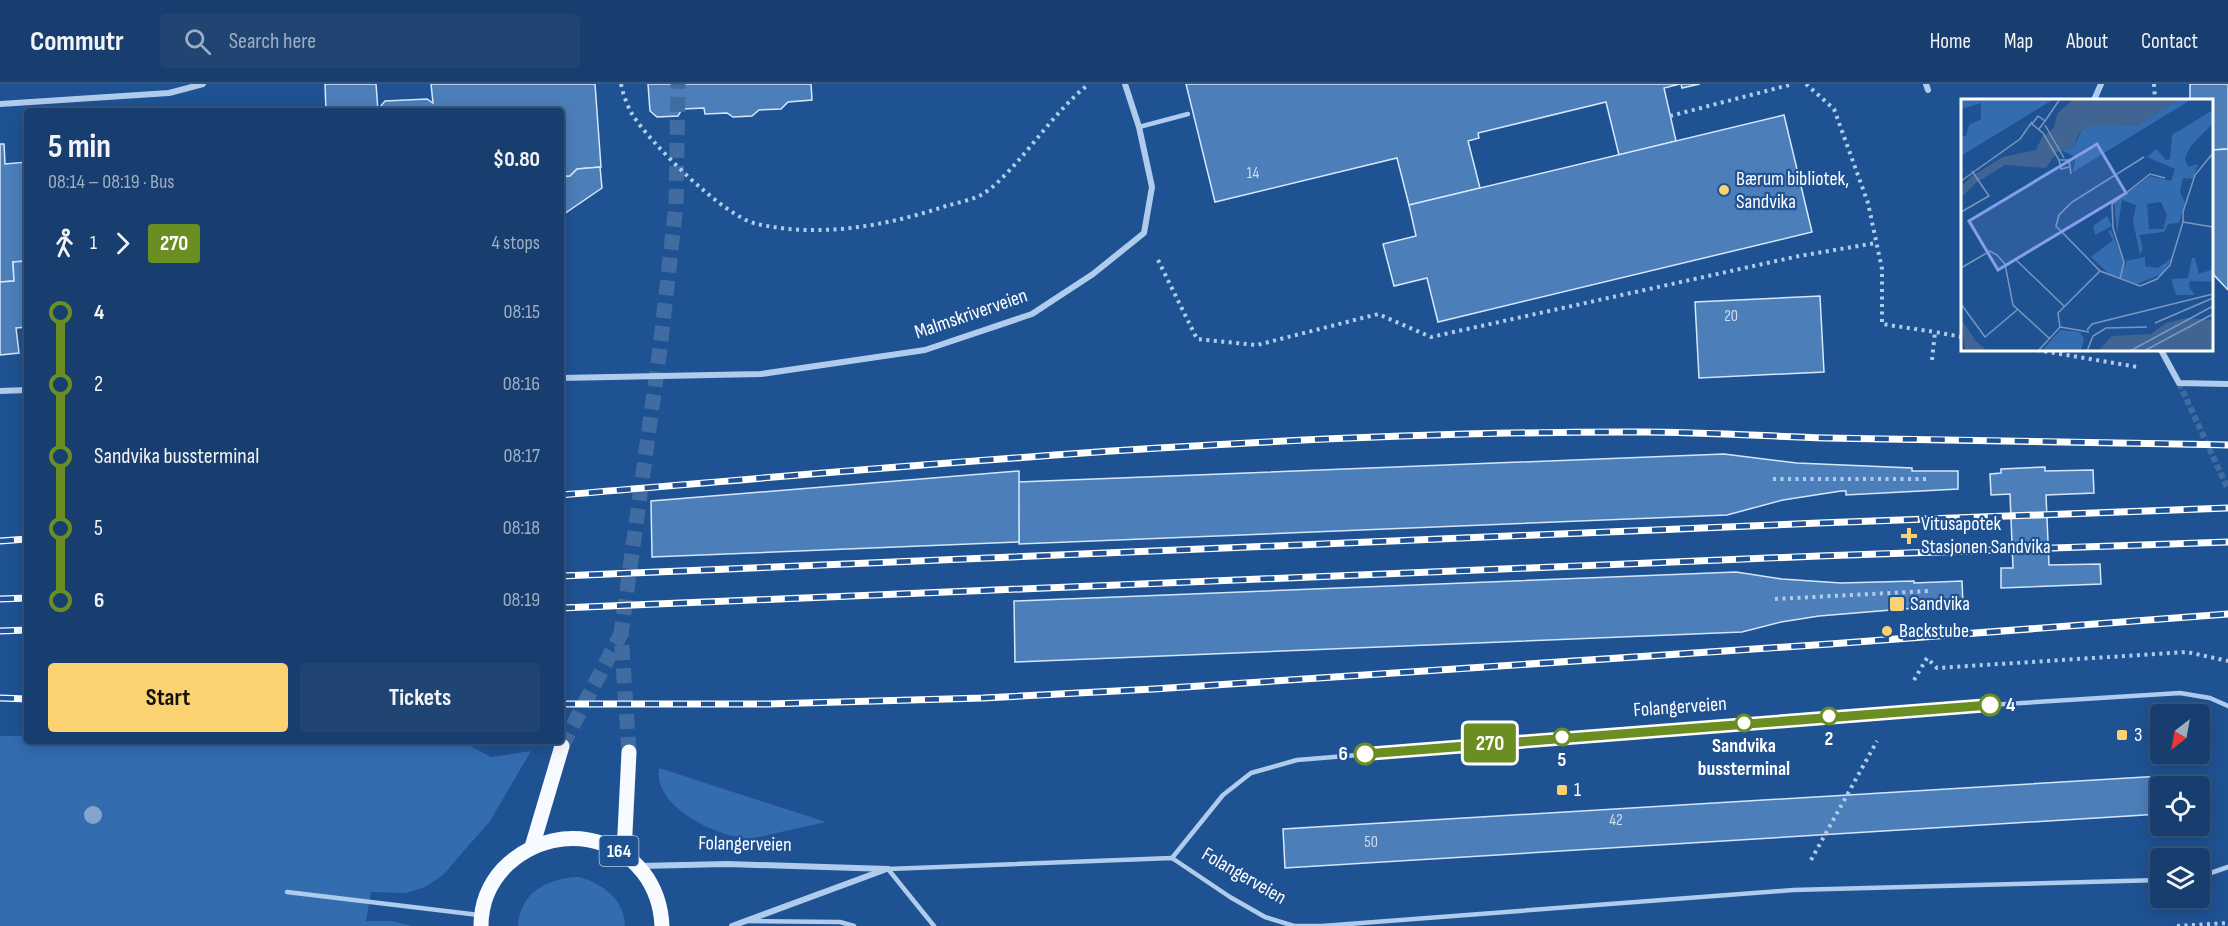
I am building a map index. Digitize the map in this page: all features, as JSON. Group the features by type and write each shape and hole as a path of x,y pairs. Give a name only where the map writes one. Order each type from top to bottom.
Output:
{"main road":[{"path":"531,847 562,746"},
{"name":"164","path":"624,853 629,752"},
{"name":"164","path":"481,920 485,899 495,878 518,855 531,847 558,838 581,838 601,843 624,853 637,866 647,878 655,895 662,926"}],"street":[{"path":"0,104 169,93 202,84"},
{"path":"1125,84 1152,187 1144,233"},
{"path":"2094,99 2101,84"},
{"name":"Malmskriverveien","path":"564,378 761,374 925,350 1032,314 1093,274 1144,233"},
{"path":"2162,351 2179,383 2228,384"},
{"path":"0,391 24,390"},
{"name":"Folangerveien","path":"637,866 727,864 888,868"},
{"path":"732,926 888,868"}],"lane":[{"path":"1138,127 1188,114"},
{"name":"Folangerveien","path":"1172,858 1223,795 1251,773 1297,760 1895,711 2180,693 2210,698 2228,706"},
{"name":"Folangerveien","path":"888,868 1172,858 1230,897 1265,917 1294,926 1322,926 1793,890 2150,880"},
{"path":"2210,873 2228,867"},
{"path":"888,868 934,926"},
{"path":"286,892 481,920"},
{"path":"743,921 840,922 854,926"}],"path":[{"path":"621,84 631,112 641,127 705,192 756,224 801,230 848,229 884,223 927,213 980,195 1004,177 1089,84"},
{"path":"1670,116 1793,84"},
{"path":"1806,84 1834,109 1868,203 1882,269 1882,324 1961,337"},
{"path":"2154,84 2155,99"},
{"path":"1144,233 1197,339 1257,345 1378,314 1431,337 1799,256 1876,243"},
{"path":"1932,360 1935,332"},
{"path":"2043,351 2135,366 2179,383"},
{"path":"1773,479 1929,479"},
{"path":"1775,599 1928,591"},
{"path":"1793,890 1927,658 1937,668 2187,652 2228,662"},
{"path":"2177,926 2228,923"}],"shaded area":[{"path":"0,736 24,736 24,744 467,744 491,757 531,751 490,821 443,875 425,887 406,893 371,892 366,921 392,921 413,926 0,926"},
{"path":"659,768 826,822 755,838 721,832 705,826 676,807 666,795 660,782"},
{"path":"579,877 604,888 611,894 621,908 625,926 518,926 524,904 538,889 557,880"}],"building":[{"path":"325,84 376,84 378,108 326,108"},
{"path":"431,84 595,84 601,167 577,169 570,176 564,177 564,108 380,108 385,101 427,99 433,103"},
{"path":"648,84 811,84 812,100 788,102 781,109 759,110 752,116 733,117 727,113 705,114 704,108 682,109 678,116 657,117 650,111"},
{"path":"1186,84 1680,84 1664,88 1676,141 1619,155 1606,102 1478,133 1479,138 1468,141 1480,188 1409,205 1397,158 1215,202"},
{"path":"1681,84 1700,84 1682,88"},
{"path":"2190,84 2228,84 2228,149 2213,150 2213,99 2190,99"},
{"path":"1784,115 1812,232 1438,322 1427,278 1394,286 1383,244 1416,236 1409,205"},
{"path":"0,144 4,144 5,164 24,162 24,261 13,262 14,281 0,282"},
{"path":"2228,149 2228,290 2213,272 2213,150"},
{"path":"600,167 602,188 564,214 564,177 570,176 577,169"},
{"path":"24,261 24,327 16,328 19,353 0,355 0,282 14,281 13,262"},
{"path":"1820,296 1824,372 1699,378 1695,302"},
{"path":"1724,454 1797,463 1912,468 1912,471 1958,471 1958,489 1846,495 1846,491 1841,491 1783,500 1727,515 1019,544 1018,482"},
{"path":"2045,467 2045,471 2093,470 2094,493 2046,495 2049,565 2100,564 2101,584 2001,588 2001,568 2013,568 2010,494 1991,495 1990,474 2001,473 2001,469"},
{"path":"1019,471 1019,542 652,557 651,501"},
{"path":"1736,572 1782,579 1841,583 1962,581 1963,604 1819,616 1781,622 1742,632 1015,662 1014,601"},
{"path":"2150,777 2150,815 1285,868 1283,829"}],"tunnel":[{"path":"629,752 621,634 660,349 676,205 678,84"},
{"path":"2179,383 2228,489"},
{"path":"564,742 621,634"}],"railway":[{"path":"564,495 1100,452 1370,437 1664,432 1825,438 2228,445"},
{"path":"564,576 2228,508"},
{"path":"0,541 24,539"},
{"path":"564,608 1819,556 2228,542"},
{"path":"0,599 24,598"},
{"path":"564,704 767,704 983,698 1154,689 1830,644 2228,614"},
{"path":"0,631 24,630"},
{"path":"0,698 24,699"}],"bus line":[{"name":"270","path":"1365,754 1990,705"}],"place":[{"name":"Bærum bibliotek, Sandvika","path":"1724,190"},
{"name":"Vitusapotek Stasjonen Sandvika","path":"1909,536"},
{"name":"Sandvika","path":"1897,604"},
{"name":"Backstube","path":"1887,631"},
{"name":"4","path":"1990,705"},
{"name":"2","path":"1829,716"},
{"name":"Sandvika bussterminal","path":"1744,723"},
{"name":"3","path":"2122,735"},
{"name":"5","path":"1562,737"},
{"name":"6","path":"1365,754"},
{"name":"1","path":"1562,790"}]}
